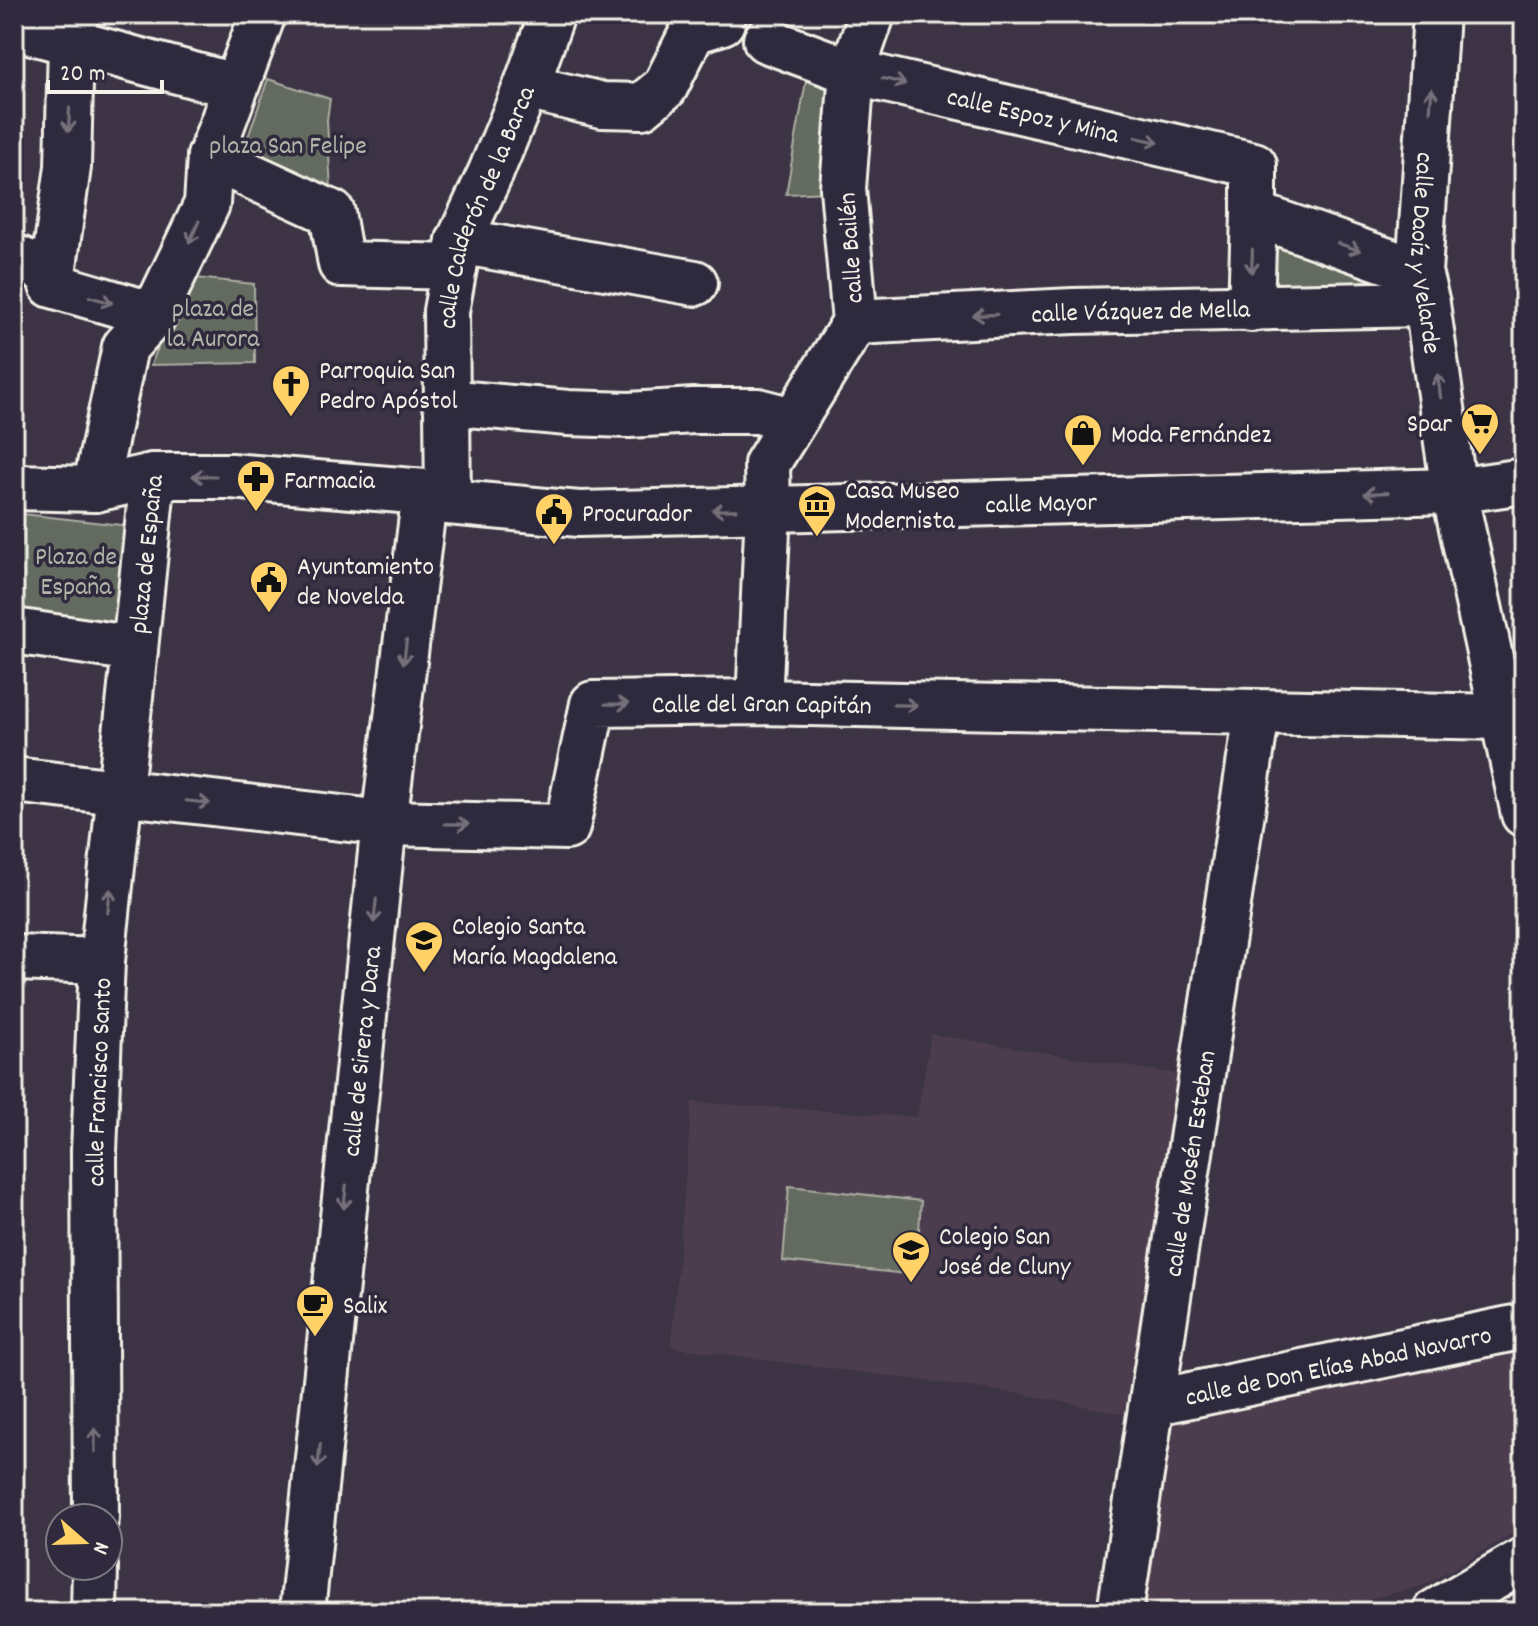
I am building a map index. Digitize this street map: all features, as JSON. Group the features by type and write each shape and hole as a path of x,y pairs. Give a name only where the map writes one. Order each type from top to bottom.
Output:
{"street":[{"path":"95,489 125,347 154,315 207,204 210,157 263,14"},
{"name":"calle Calderón de la Barca","path":"436,497 445,402 446,311 457,254 526,87 552,14"},
{"name":"calle Bailén","path":"759,702 768,509 767,464 855,322 843,188 852,72 872,14"},
{"name":"calle Daoíz y Velarde","path":"1436,14 1423,288 1454,491 1524,814"},
{"path":"526,87 602,105 642,106 665,87 693,31 723,18"},
{"name":"calle Espoz y Mina","path":"723,18 771,27 852,72 1254,165 1251,309"},
{"path":"14,27 73,28 234,86"},
{"path":"73,28 68,167 33,265 52,285 154,315"},
{"path":"210,157 332,213 341,264 457,254 695,283"},
{"path":"1254,214 1423,288"},
{"name":"calle Vázquez de Mella","path":"855,322 1073,311 1251,309 1423,288"},
{"path":"445,402 629,415 758,411 793,420"},
{"name":"calle Mayor","path":"153,476 231,476 579,514 1454,491 1524,481"},
{"name":"plaza de España","path":"14,487 95,489 153,476 135,649 14,631"},
{"name":"calle de Sirera y Dara","path":"302,1612 384,823 436,497"},
{"name":"calle Francisco Santo","path":"96,1502 94,1151 102,961 135,649"},
{"name":"Calle del Gran Capitán","path":"14,780 384,823 567,827 593,704 759,702 1503,717"},
{"name":"calle de Mosén Esteban","path":"1120,1612 1257,713"},
{"path":"14,958 102,961"},
{"name":"calle de Don Elías Abad Navarro","path":"1152,1403 1524,1326"},
{"path":"1435,1612 1524,1560"},
{"path":"94,1612 95,1582"}],"shaded area":[{"name":"Colegio San José de Cluny","path":"931,1034 1176,1074 1157,1221 1124,1414 1022,1394 671,1347 692,1102 917,1117"},
{"path":"1524,1333 1524,1527 1425,1585 1317,1612 1146,1612 1171,1409"}],"green space":[{"path":"809,64 843,79 830,192 786,194"},
{"name":"plaza San Felipe","path":"268,79 330,99 327,120 332,207 238,166"},
{"path":"1264,226 1402,270 1403,299 1263,302"},
{"name":"plaza de la Aurora","path":"186,277 254,284 255,363 151,365"},
{"name":"Plaza de España","path":"14,513 138,527 127,627 14,611"},
{"path":"789,1186 921,1201 916,1275 783,1261"}],"place":[{"name":"Parroquia San Pedro Apóstol","path":"291,418"},
{"name":"Spar","path":"1480,456"},
{"name":"Moda Fernández","path":"1083,467"},
{"name":"Farmacia","path":"256,513"},
{"name":"Casa Museo Modernista","path":"817,538"},
{"name":"Procurador","path":"554,546"},
{"name":"Ayuntamiento de Novelda","path":"269,614"},
{"name":"Colegio Santa María Magdalena","path":"424,974"},
{"name":"Colegio San José de Cluny","path":"911,1284"},
{"name":"Salix","path":"315,1338"}]}
